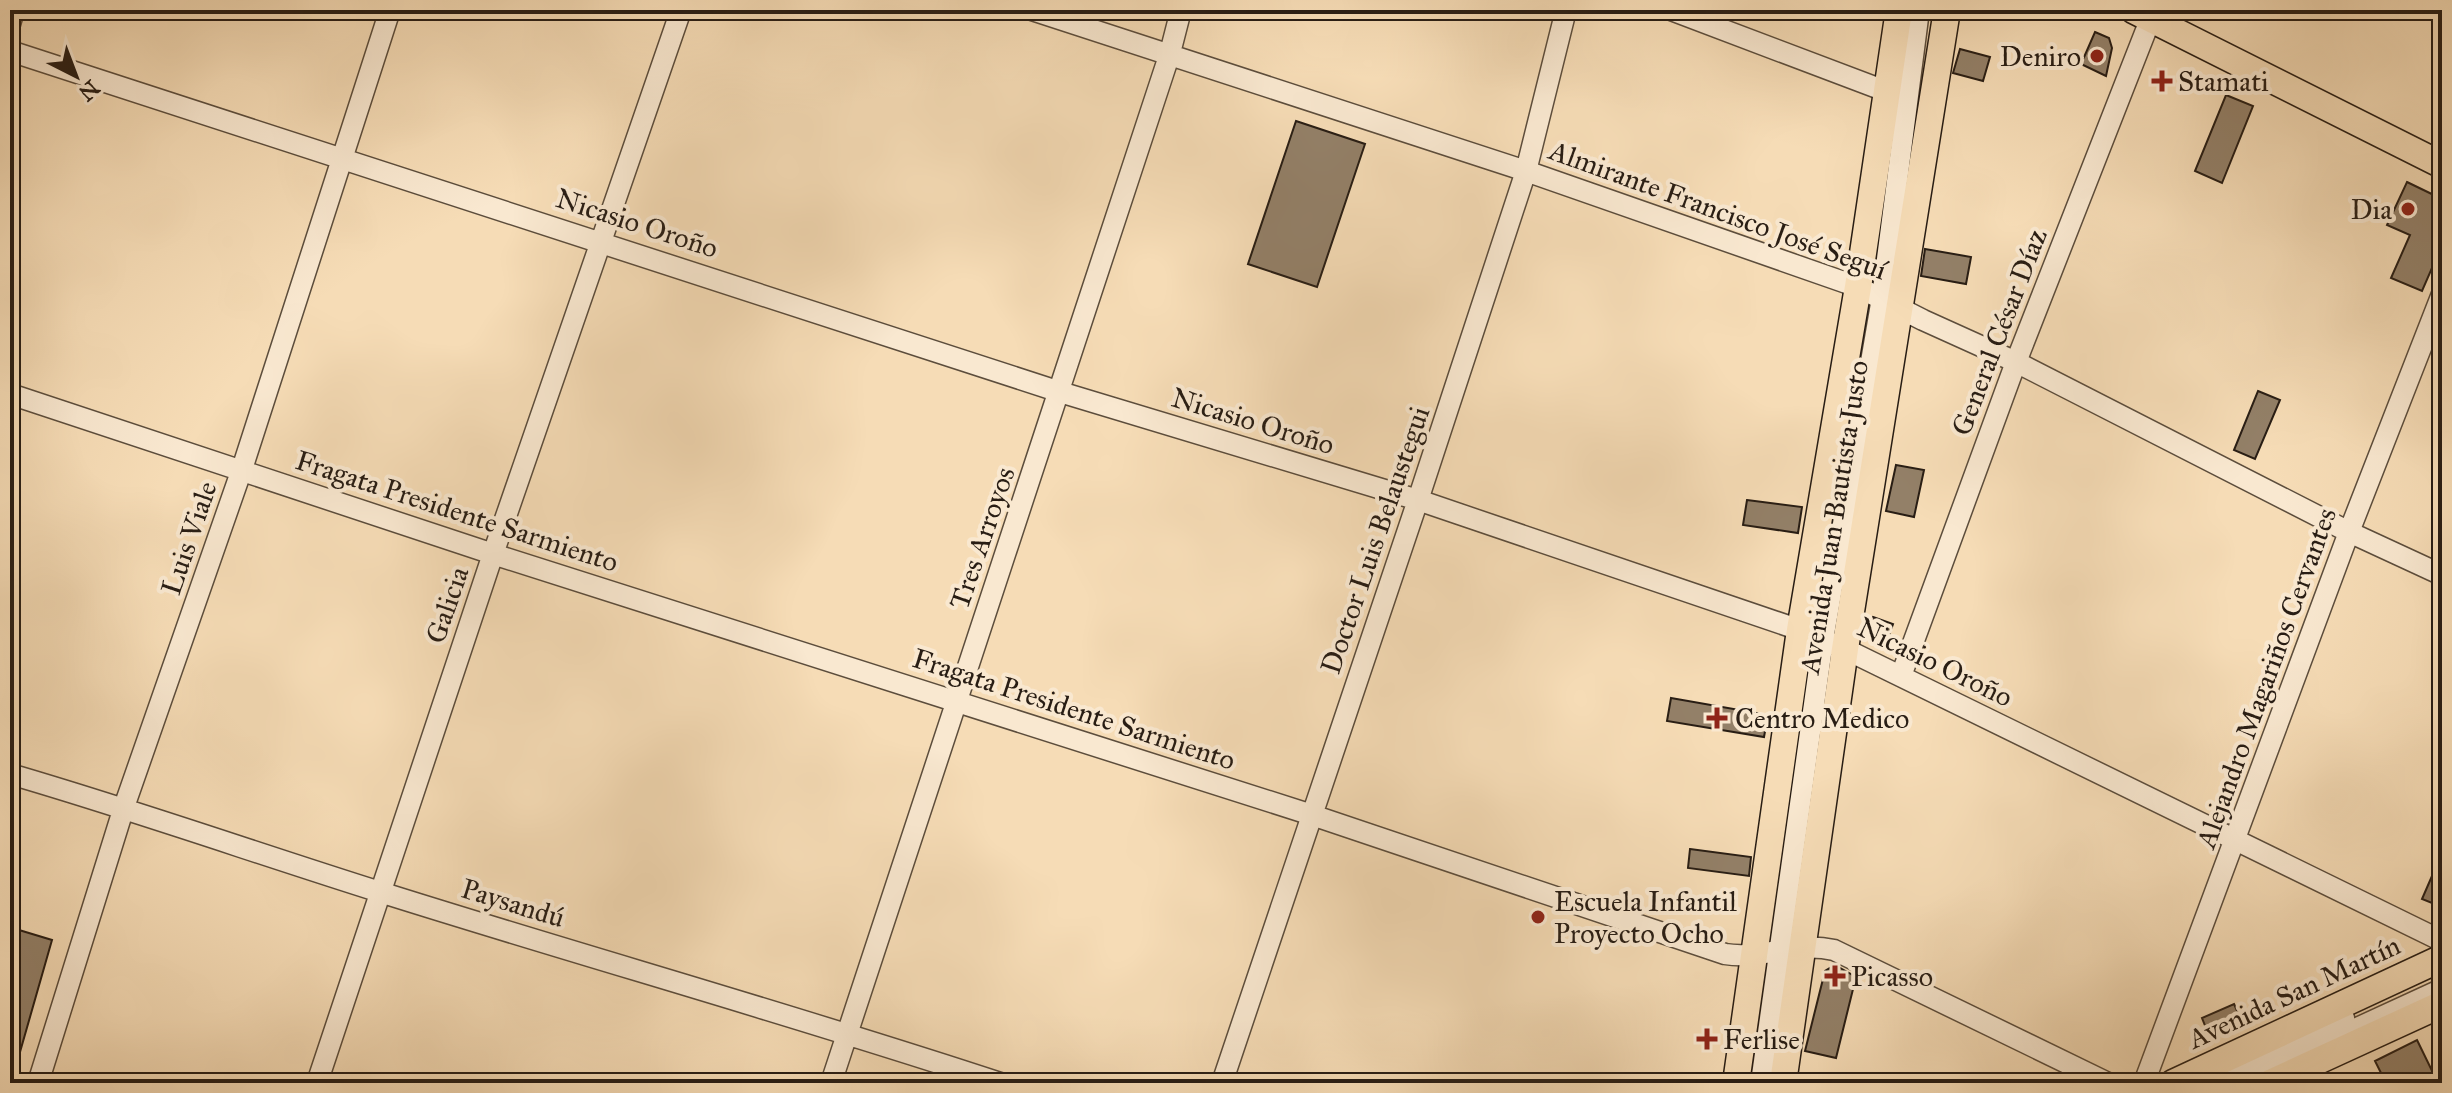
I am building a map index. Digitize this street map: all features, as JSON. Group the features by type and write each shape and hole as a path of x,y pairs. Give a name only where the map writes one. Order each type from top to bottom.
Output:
{"main road":[{"name":"Avenida Juan Bautista Justo","path":"1783,1083 1791,948 1858,287 1899,10"},
{"name":"Avenida Juan Bautista Justo","path":"1736,1083 1752,954 1823,640 1947,10"},
{"path":"2146,13 2442,165"},
{"name":"Avenida San Martín","path":"2173,1083 2442,958"},
{"path":"2270,1083 2442,1004"}],"street":[{"path":"10,24 14,10"},
{"name":"Luis Viale","path":"38,1083 124,807 242,469 390,10"},
{"name":"Galicia","path":"317,1083 493,554 681,10"},
{"name":"Almirante Francisco José Seguí","path":"1032,10 1526,171 1858,287 2016,362 2349,532 2442,575"},
{"name":"Tres Arroyos","path":"831,1083 1060,392 1170,53 1181,10"},
{"name":"Doctor Luis Belaustegui","path":"1222,1083 1526,171 1566,10"},
{"path":"1671,10 1888,92"},
{"path":"1823,640 1891,303 1919,10"},
{"name":"General César Díaz","path":"1901,676 2146,13"},
{"name":"Nicasio Oroño","path":"10,51 345,157 1060,392 1418,500 1823,640 2442,941"},
{"name":"Alejandro Magariños Cervantes","path":"2144,1083 2349,532 2442,294"},
{"name":"Fragata Presidente Sarmiento","path":"10,394 493,554 1312,815 1725,954 1752,954 1791,948 1834,950 2108,1083"},
{"name":"Paysandú","path":"10,774 124,807 380,892 847,1032 1000,1083"},
{"path":"1761,1083 1791,948"},
{"path":"2205,1083 2442,972"},
{"path":"2237,1083 2442,989"}],"building":[{"name":"Deniro","path":"2095,32 2109,38 2112,48 2106,76 2081,64"},
{"path":"1960,49 1990,57 1983,81 1953,73"},
{"path":"2226,95 2253,106 2222,183 2195,171"},
{"path":"1296,121 1365,144 1317,287 1248,264"},
{"path":"2407,182 2442,199 2442,245 2422,291 2391,278 2410,235 2387,225"},
{"path":"1925,249 1971,257 1966,284 1921,276"},
{"path":"2258,391 2280,400 2255,459 2234,450"},
{"path":"1896,465 1924,470 1914,517 1886,511"},
{"path":"1747,500 1802,507 1798,533 1743,525"},
{"path":"1873,617 1893,624 1888,638 1881,640 1872,635 1869,629"},
{"name":"Centro Medico","path":"1671,698 1768,715 1764,737 1667,721"},
{"path":"1690,849 1751,857 1749,876 1688,868"},
{"path":"2442,853 2442,907 2422,899"},
{"path":"19,930 52,940 14,1073 10,1073 10,963"},
{"path":"1835,965 1856,977 1836,1058 1805,1051 1825,971"},
{"path":"2234,1004 2243,1024 2210,1038 2202,1018"},
{"path":"2417,1040 2438,1083 2386,1083 2375,1061"}],"place":[{"name":"Deniro","path":"2097,56"},
{"name":"Stamati","path":"2162,81"},
{"name":"Dia","path":"2408,209"},
{"name":"Centro Medico","path":"1717,718"},
{"name":"Escuela Infantil Proyecto Ocho","path":"1538,917"},
{"name":"Picasso","path":"1835,976"},
{"name":"Ferlise","path":"1707,1039"}]}
